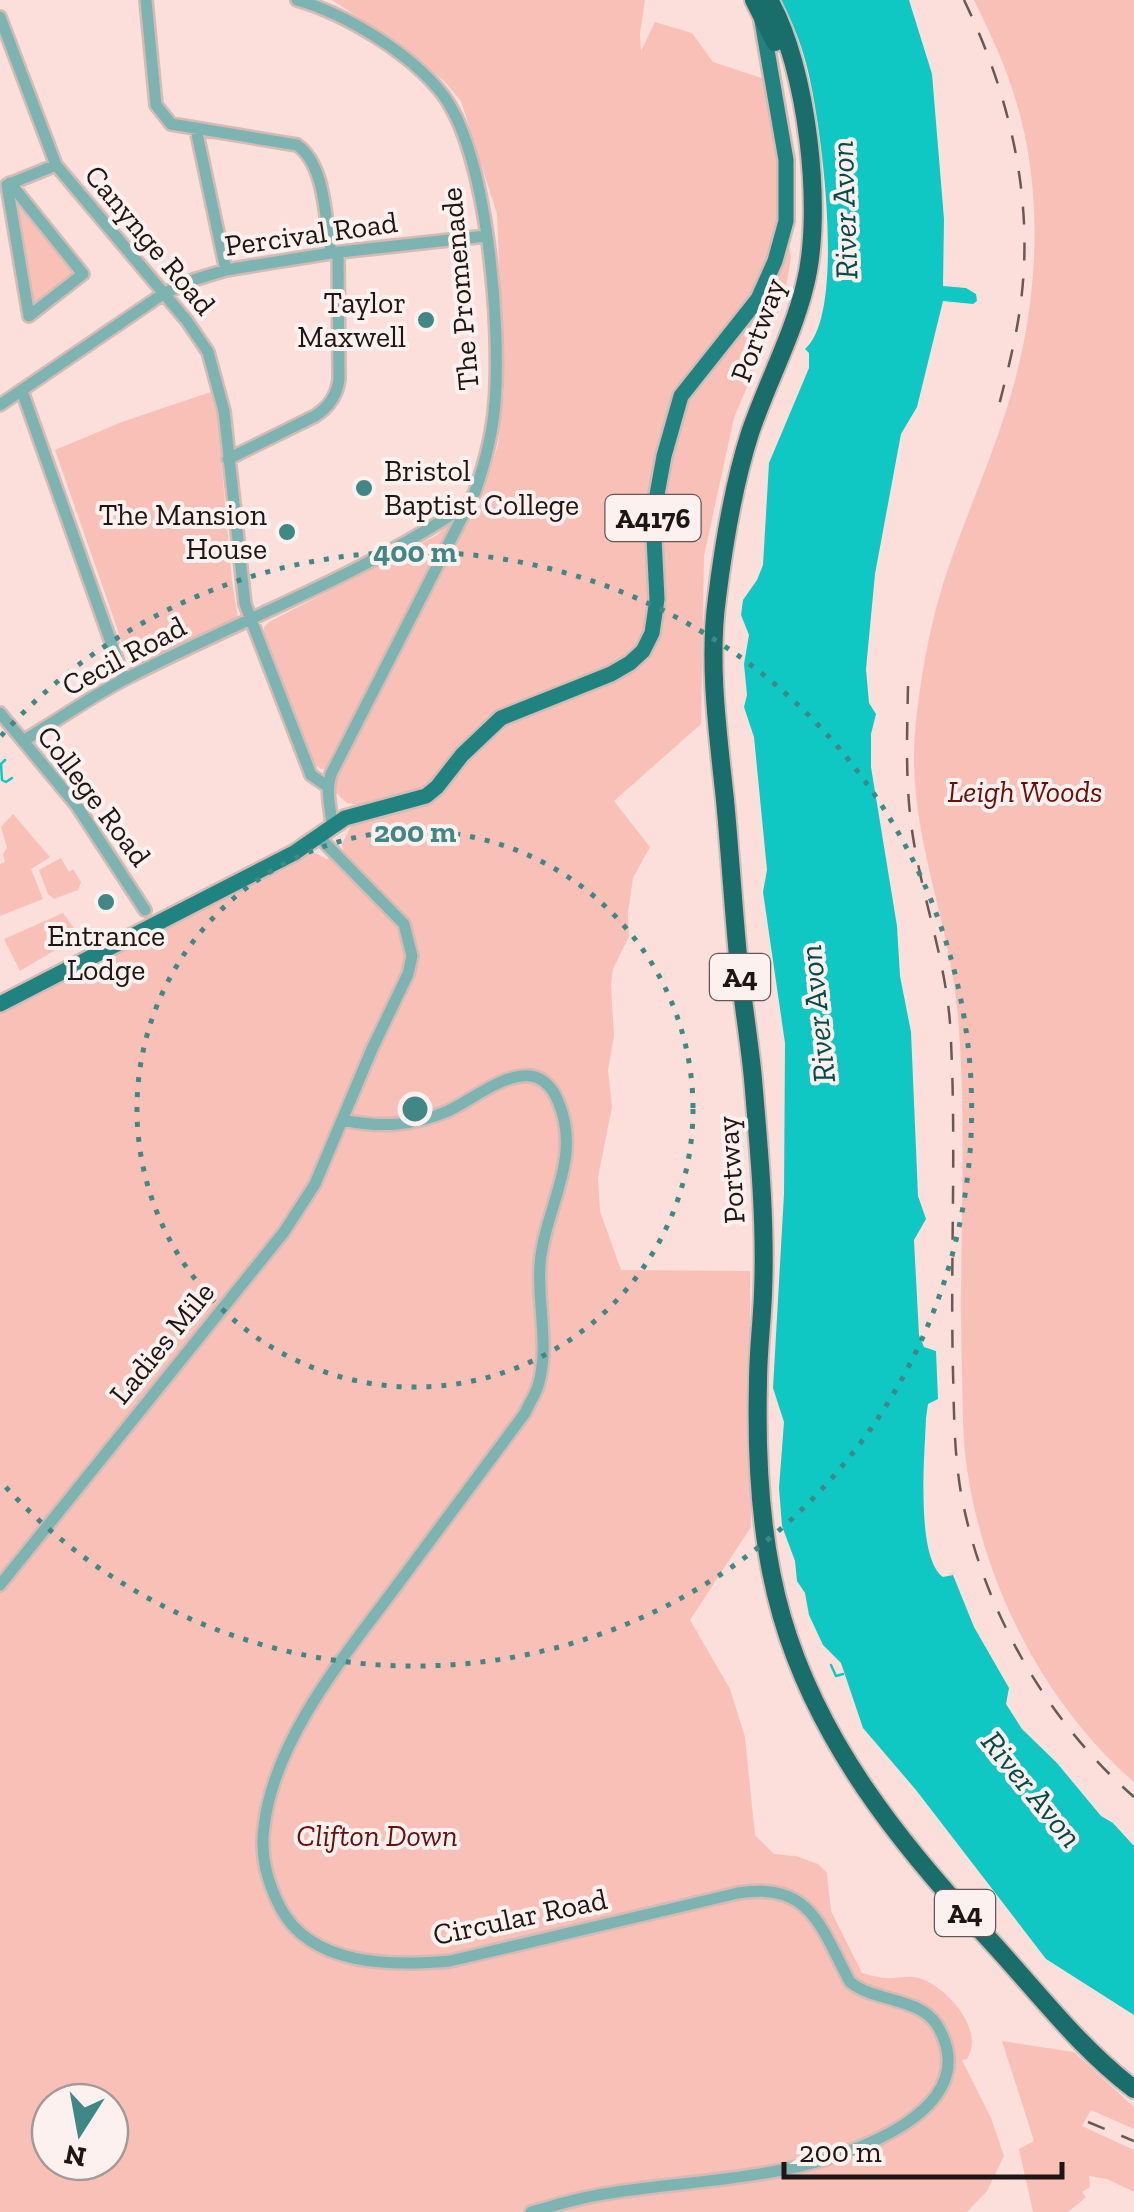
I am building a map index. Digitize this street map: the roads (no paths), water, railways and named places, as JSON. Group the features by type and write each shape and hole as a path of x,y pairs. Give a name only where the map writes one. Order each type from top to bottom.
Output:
{"highway":[{"name":"Portway","path":"762,2 806,137"},
{"name":"Portway","path":"762,2 778,16 800,83 812,234 805,288 748,437 734,491 716,606 714,650 720,760 751,1063 763,1226 758,1380 764,1522 780,1612 818,1709 888,1822 944,1890 1088,2048 1134,2089"}],"main road":[{"name":"A4176","path":"0,1004 116,942 122,943 151,921 294,853 332,827 426,796 501,718 611,674 638,657 654,624 657,599 653,517 664,456 681,396 758,299 783,234 788,180 762,2"},
{"name":"A4176","path":"769,68 772,33"}],"street":[{"path":"146,0 156,104 166,121 297,145 306,151 316,172 335,252 340,379 336,394 315,416 244,454 228,458"},
{"path":"297,0 317,3"},
{"name":"The Promenade","path":"317,3 385,44 415,68 444,96 467,145 481,194 486,236 494,329 495,404 485,464 470,502 327,786"},
{"name":"Canynge Road","path":"0,17 56,165 188,321 208,352 224,412 241,583 252,620"},
{"path":"196,129 226,270"},
{"path":"10,183 83,274 29,316 7,184 56,165"},
{"name":"Percival Road","path":"0,405 163,294 193,280 226,270 335,252 486,236"},
{"path":"22,391 124,679"},
{"path":"332,827 327,786 311,776 252,620 434,527 470,502"},
{"path":"434,527 455,532"},
{"name":"Cecil Road","path":"23,741 124,679 252,620"},
{"name":"College Road","path":"0,713 77,806 151,921"},
{"name":"Ladies Mile","path":"0,1585 284,1232 315,1184 408,974 412,956 404,924 332,827"},
{"name":"Circular Road","path":"343,1120 368,1126 417,1122 446,1112 516,1076 536,1076 553,1091 563,1113 567,1153 562,1183 543,1238 542,1358 538,1385 525,1413 324,1685 283,1759 264,1825 263,1858 270,1886 284,1915 301,1933 350,1957 384,1965 414,1964 450,1961 738,1893 759,1890 788,1894 814,1914 850,1982 859,1990 910,2006 930,2017 937,2025 946,2056 944,2083 916,2117 880,2139 840,2156 785,2170 594,2196 531,2212"}],"water":[{"name":"River Avon","path":"781,0 909,0 932,74 944,219 943,286 966,288 976,294 973,304 943,301 917,407 901,434 875,574 866,669 869,703 876,714 871,734 871,767 911,1032 918,1196 926,1219 914,1240 919,1335 924,1347 936,1351 938,1399 928,1404 926,1418 925,1527 934,1566 943,1577 953,1575 974,1627 1009,1688 1006,1704 1022,1729 1057,1763 1101,1816 1134,1846 1134,2015 1046,1959 916,1790 863,1728 841,1663 823,1645 809,1615 782,1526 779,1488 784,1422 773,1388 784,1194 785,1043 763,892 767,870 754,737 744,707 749,635 741,615 743,600 763,565 769,463 809,368 809,353 805,349 818,329 828,259 824,173 813,97 800,44"}],"waterway":[{"path":"5,760 1,764 2,780 12,778"},
{"path":"831,1665 836,1676 843,1674"}],"railway":[{"path":"964,0 1008,118 1022,200 1023,284 998,409"},
{"path":"908,686 910,818 944,976 950,1023 952,1328 961,1493 985,1578 1022,1659 1073,1733 1134,1797"},
{"path":"1088,2122 1134,2141"}],"place":[{"name":"Taylor Maxwell","path":"426,320"},
{"name":"Bristol Baptist College","path":"364,488"},
{"name":"The Mansion House","path":"287,532"},
{"name":"Entrance Lodge","path":"106,902"}],"park label":[{"name":"Leigh Woods","path":"1025,792"},
{"name":"Clifton Down","path":"377,1836"}]}
